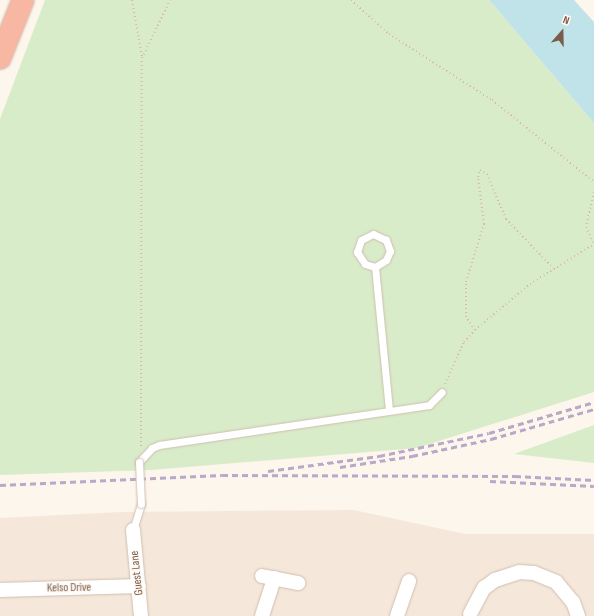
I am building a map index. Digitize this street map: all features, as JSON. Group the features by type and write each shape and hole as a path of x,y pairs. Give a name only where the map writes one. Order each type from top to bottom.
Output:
{"highway":[{"path":"0,58 23,0"}],"street":[{"name":"Guest Lane","path":"133,530 142,616"},
{"path":"469,615 484,588 495,580 520,572 534,573 556,582 573,602 578,616"},
{"path":"262,616 268,577 298,583"},
{"path":"397,616 409,581"},
{"name":"Kelso Drive","path":"0,590 139,586"}],"lane":[{"path":"373,234 386,240 390,251 386,260 375,267 365,264 357,252 360,240 373,234"},
{"path":"375,267 389,410"},
{"path":"133,530 141,504 140,460 159,445 429,405 442,392"}],"path":[{"path":"132,0 142,58 140,460"},
{"path":"142,58 170,0"},
{"path":"351,0 390,34 492,100 594,182"},
{"path":"475,330 466,317 466,282 484,224 478,176 480,170 487,174 506,219 554,269"},
{"path":"442,392 464,342 475,330 530,284 594,244 586,227 594,192"}],"shaded area":[{"path":"354,510 465,534 594,534 594,616 0,616 0,518 121,512"}],"green space":[{"path":"45,0 489,0 594,123 594,392 417,448 151,470 0,475 0,119"},
{"path":"594,425 594,463 514,454"}],"water":[{"path":"489,0 574,0 594,22 594,123"}],"railway":[{"path":"268,471 379,456 489,433 594,402"},
{"path":"340,467 412,456 491,439 594,409"},
{"path":"0,485 222,475 515,476 594,480"},
{"path":"490,481 594,486"}]}
